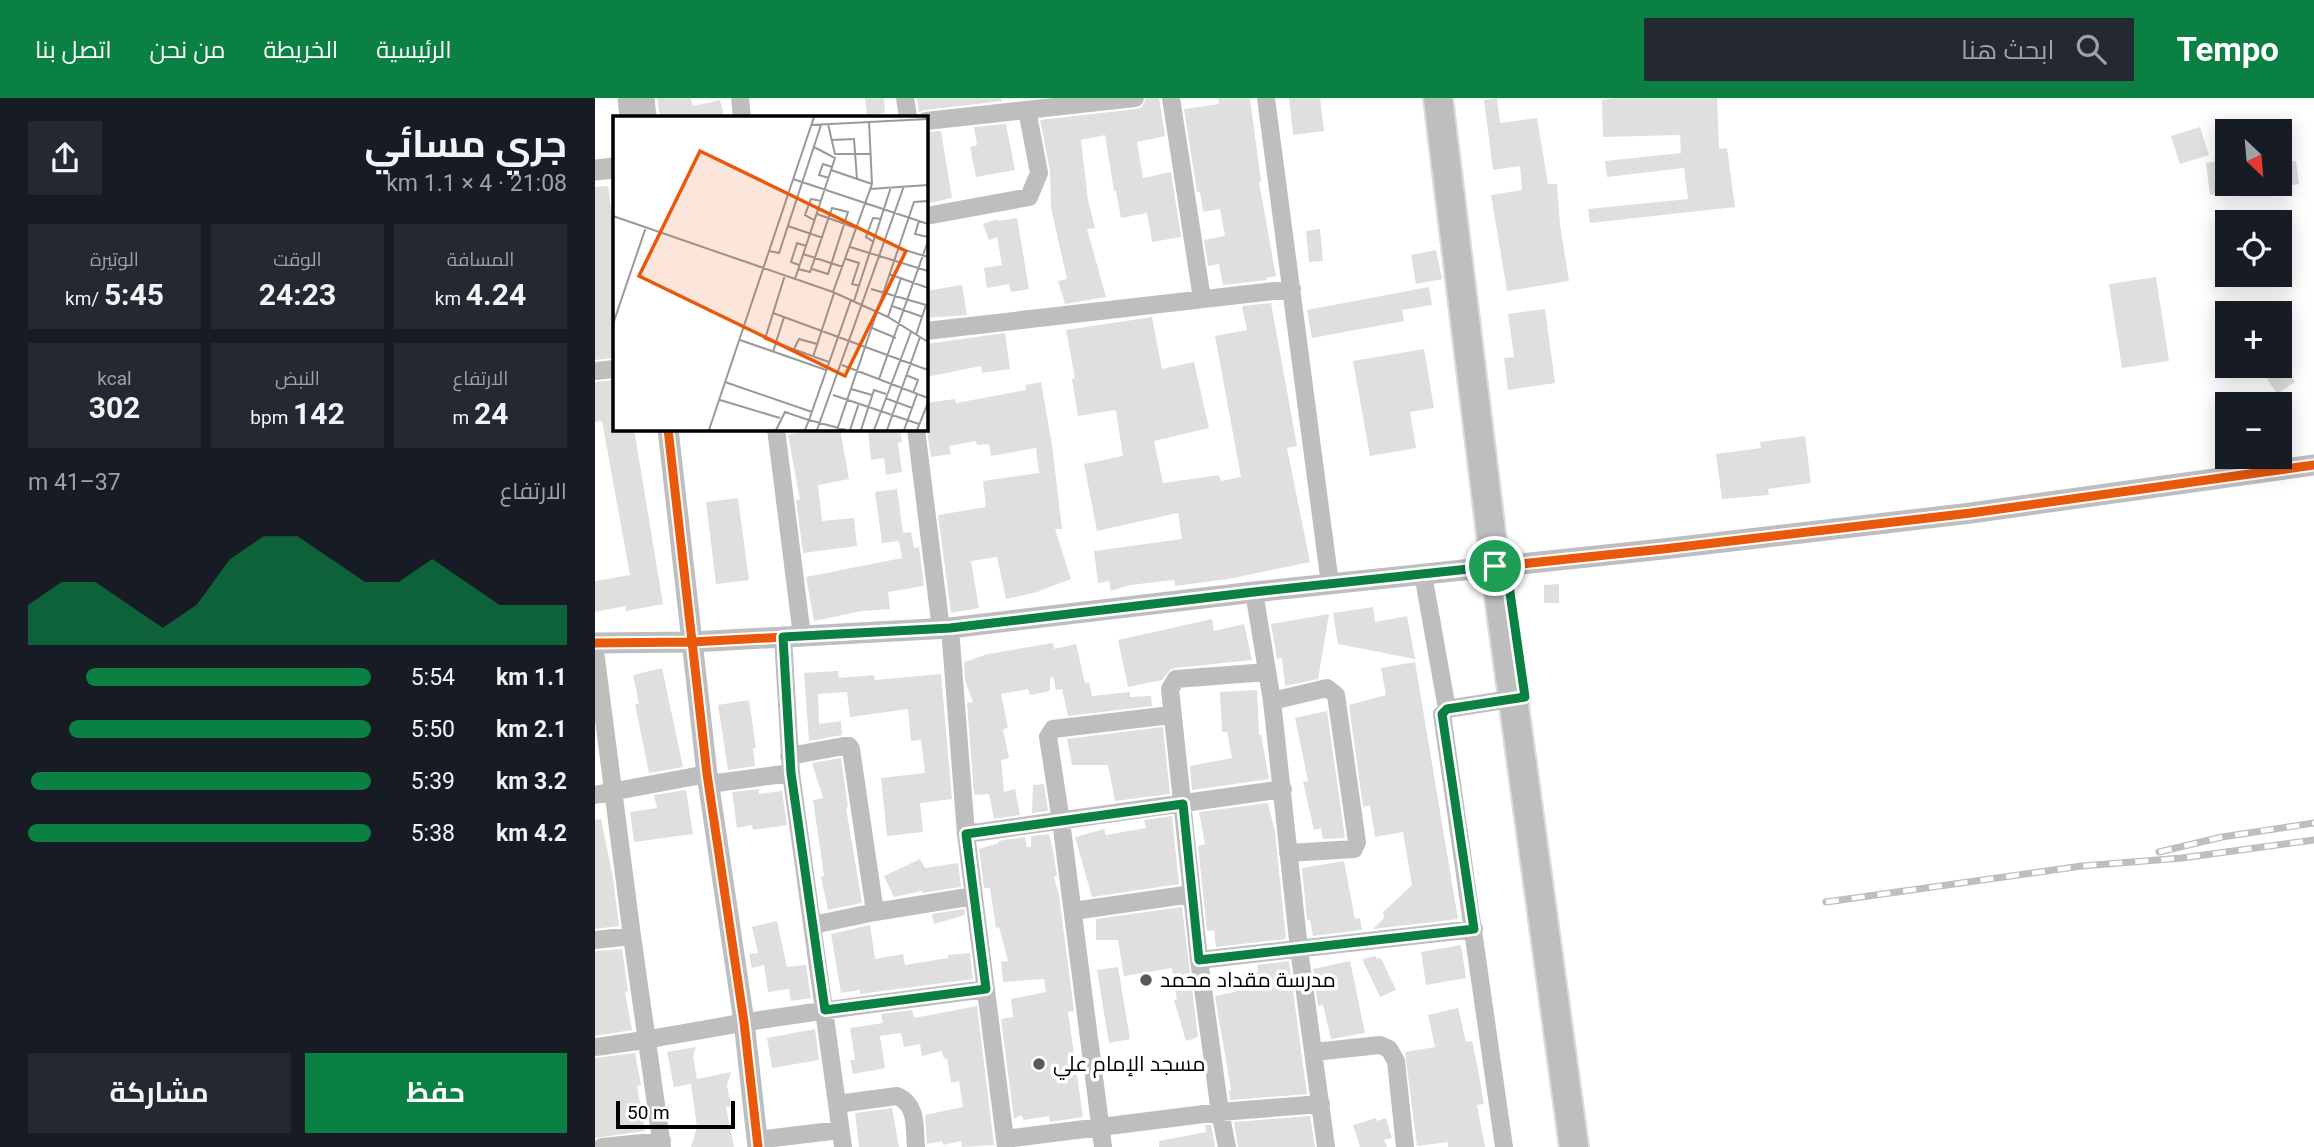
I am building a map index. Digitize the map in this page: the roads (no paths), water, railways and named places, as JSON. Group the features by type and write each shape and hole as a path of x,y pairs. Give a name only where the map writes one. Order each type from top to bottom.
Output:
{"main road":[{"path":"1438,98 1519,698 1585,1147"},
{"path":"1449,98 1501,566"},
{"path":"1519,698 1574,1147"}],"street":[{"path":"628,98 630,116"},
{"path":"644,98 646,116"},
{"path":"740,98 742,116"},
{"path":"905,98 908,116"},
{"path":"927,121 1135,98"},
{"path":"1171,98 1202,299"},
{"path":"1266,98 1330,584"},
{"path":"927,216 1029,197 1039,173 1027,110"},
{"path":"595,170 613,168"},
{"path":"927,331 1292,289"},
{"path":"595,371 613,369"},
{"path":"668,430 708,779 744,1022 758,1143 841,1138 790,764 793,637 776,430"},
{"path":"916,430 946,628 966,834 1005,1143 1100,1127 1220,1112 1321,1104"},
{"path":"595,643 692,642 946,628 1971,513 2314,465"},
{"path":"1423,574 1447,709"},
{"path":"1254,592 1272,701 1299,948 1327,1147"},
{"path":"595,651 604,793 632,936 662,1144 602,1147"},
{"path":"1227,1147 1199,960 1170,690 1176,679 1267,672"},
{"path":"1272,701 1327,688 1336,695 1357,842 1354,849 1289,853"},
{"path":"1504,1147 1442,714 1447,709 1519,698"},
{"path":"1103,1147 1048,737 1053,729 1171,715"},
{"path":"604,793 708,779 790,764 849,746 875,912"},
{"path":"966,834 1283,789"},
{"path":"1073,911 1192,894"},
{"path":"813,925 974,896"},
{"path":"1199,960 1474,929"},
{"path":"595,940 632,936"},
{"path":"595,1047 647,1041 744,1022 986,989"},
{"path":"1314,1052 1380,1045 1389,1049 1396,1061 1405,1147"},
{"path":"837,1104 897,1096 905,1100 910,1103 912,1109 916,1147"}],"railway":[{"path":"2159,852 2222,837 2314,823"},
{"path":"1826,902 2082,866 2182,858 2314,840"}],"place":[{"name":"مدرسة مقداد محمد","path":"1146,980"},
{"name":"مسجد الإمام علي","path":"1039,1064"}]}
